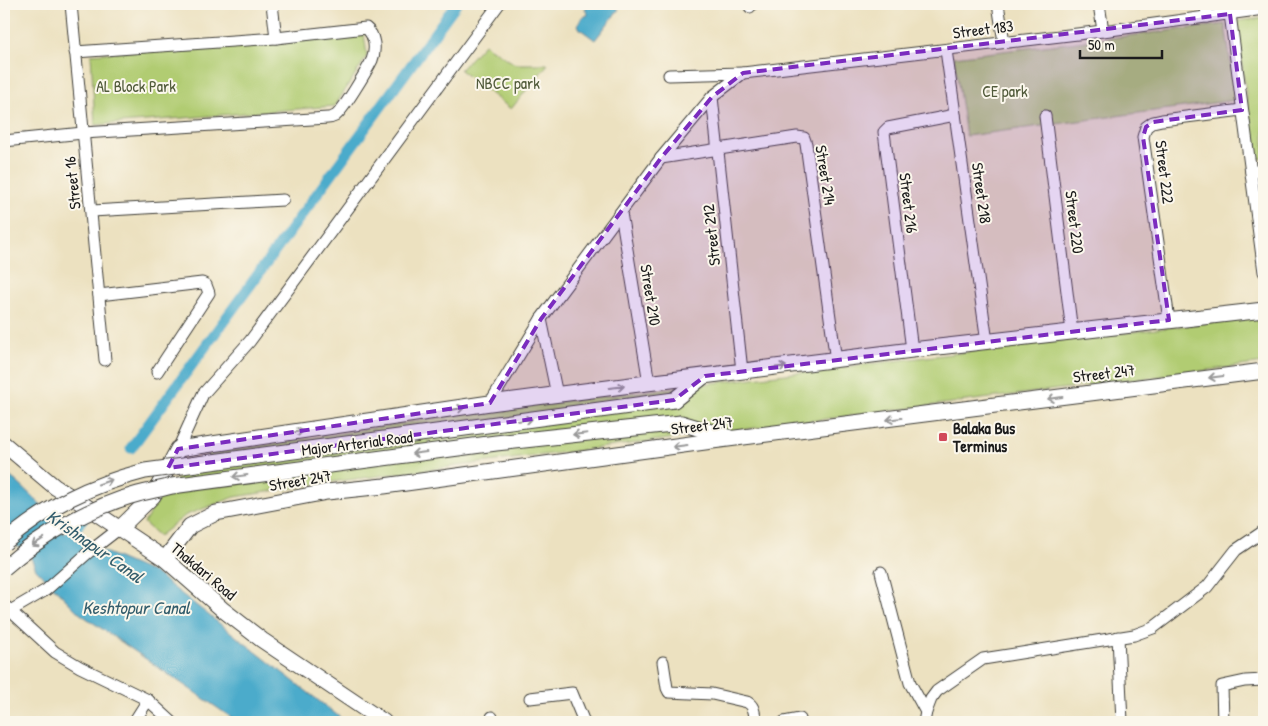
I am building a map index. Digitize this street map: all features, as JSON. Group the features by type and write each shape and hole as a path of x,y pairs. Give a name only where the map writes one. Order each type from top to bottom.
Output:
{"street":[{"name":"Street 16","path":"71,4 105,360"},
{"path":"272,4 276,38"},
{"path":"172,722 148,700 61,655 6,610 46,590 89,552 120,528 153,496 178,449 203,394 250,341 499,4"},
{"path":"998,4 1004,42"},
{"path":"1099,4 1103,31"},
{"path":"1206,4 1208,17"},
{"name":"Street 183","path":"669,75 743,73 1103,31 1264,9"},
{"path":"1230,14 1264,272"},
{"path":"4,141 83,133 328,118 335,116 342,107 372,59 374,44 370,31 366,28 276,38 75,52"},
{"name":"Street 218","path":"946,50 987,342"},
{"path":"490,403 542,319 661,158 712,97 743,73"},
{"name":"Street 212","path":"712,97 742,371"},
{"name":"Street 222","path":"1169,320 1143,137 1146,127 1153,122 1162,120 1242,110"},
{"name":"Street 216","path":"912,350 884,132 888,128 954,115"},
{"name":"Street 220","path":"1045,116 1072,332"},
{"name":"Street 214","path":"661,158 797,137 804,138 836,361"},
{"path":"1250,172 1264,170"},
{"path":"92,211 283,200"},
{"name":"Street 210","path":"622,213 649,383"},
{"path":"98,295 202,283 206,285 209,293 157,372"},
{"path":"178,449 557,394 836,361 912,350 1264,310"},
{"path":"542,319 557,394"},
{"name":"Street 247","path":"165,559 190,526 216,513 327,492 1264,371"},
{"name":"Major Arterial Road","path":"4,543 34,520 80,493 99,484 145,470 674,400 705,376"},
{"name":"Major Arterial Road","path":"4,568 40,541 86,514 137,494 172,486 496,443 681,423 734,439"},
{"name":"Thakdari Road","path":"4,444 55,487 165,559 222,609 262,640 384,722"},
{"path":"925,717 931,699 937,691 984,659 1134,635 1153,628 1207,587 1236,550 1264,531"},
{"path":"881,572 910,683 925,717"},
{"path":"1118,637 1122,722"},
{"path":"663,662 669,692 712,694 747,702 752,704 756,722"},
{"path":"1223,722 1222,686 1245,681 1264,680"},
{"path":"530,698 572,692 584,722"},
{"path":"134,722 148,700"},
{"path":"784,722 800,719"}],"highlighted area":[{"path":"1230,14 1242,110 1153,122 1146,127 1143,137 1169,320 705,376 674,400 168,468 178,449 490,403 541,319 661,158 712,97 743,73"}],"green space":[{"path":"1264,18 1264,158 1255,160 1236,21"},
{"name":"CE park","path":"1225,24 1236,100 966,136 954,57"},
{"name":"AL Block Park","path":"364,34 367,56 335,106 95,125 91,54"},
{"name":"NBCC park","path":"484,44 515,64 548,64 511,109 460,70"},
{"path":"1264,316 1264,363 324,483 235,497 186,515 159,536 144,523 172,484 189,468 209,454 473,412"}],"water":[{"path":"588,4 611,4 619,9 595,40 580,29 578,25 582,17 588,15 585,9"},
{"name":"Keshtopur Canal","path":"4,472 53,516 65,535 156,574 346,722 238,722 79,613 36,569 28,552 4,540"}],"waterway":[{"path":"131,448 456,4"},
{"name":"Krishnapur Canal","path":"64,545 82,519"}],"place":[{"name":"Balaka Bus Terminus","path":"943,437"}]}
